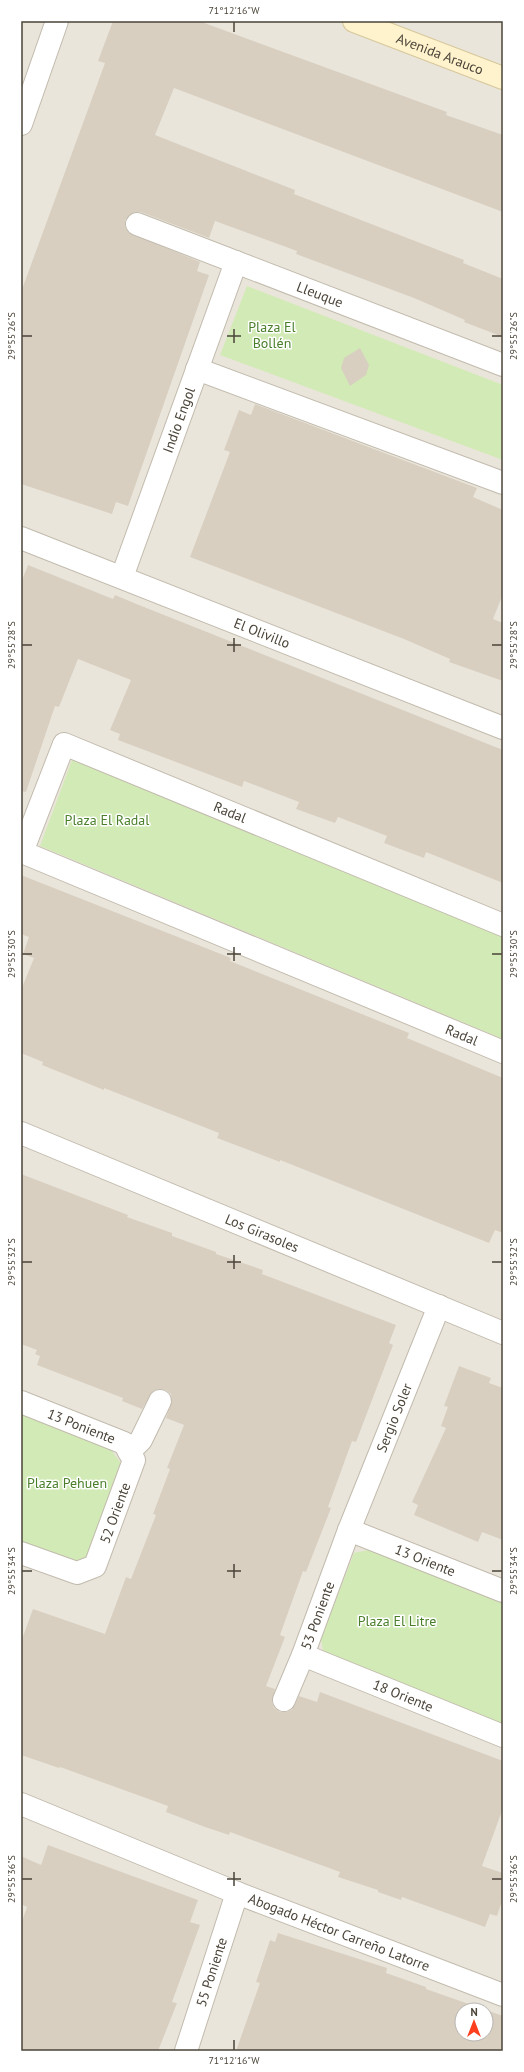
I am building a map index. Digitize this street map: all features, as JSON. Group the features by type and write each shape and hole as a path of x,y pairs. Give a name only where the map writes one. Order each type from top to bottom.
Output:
{"street":[{"path":"21,124 57,21"},
{"name":"Avenida Arauco","path":"354,21 503,78"},
{"name":"Lleuque","path":"137,224 503,365"},
{"name":"Indio Engol","path":"122,577 236,262"},
{"path":"197,369 503,483"},
{"name":"El Olivillo","path":"21,538 503,728"},
{"name":"Radal","path":"503,925 64,744 21,852 503,1052"},
{"name":"Los Girasoles","path":"21,1133 503,1333"},
{"name":"Sergio Soler","path":"348,1530 439,1306"},
{"path":"131,1456 141,1440 160,1401"},
{"name":"13 Poniente","path":"21,1402 124,1443 131,1456"},
{"name":"52 Oriente","path":"21,1553 77,1574 96,1566 131,1456"},
{"name":"13 Oriente","path":"348,1530 503,1591"},
{"name":"53 Poniente","path":"284,1700 303,1655 348,1530"},
{"name":"18 Oriente","path":"303,1655 503,1736"},
{"name":"Abogado Héctor Carreño Latorre","path":"21,1804 237,1893 503,1995"},
{"name":"55 Poniente","path":"186,2051 237,1893"}],"shaded area":[{"path":"21,21 503,21 503,2051 21,2051"}],"green space":[{"name":"Plaza El Bollén","path":"247,286 503,385 503,460 220,355"},
{"name":"Plaza El Radal","path":"75,752 503,933 503,1039 40,846"},
{"name":"Plaza Pehuen","path":"21,1413 109,1447 123,1466 90,1555 74,1563 21,1543"},
{"name":"Plaza El Litre","path":"373,1549 503,1603 503,1725 324,1655 321,1639 354,1553"}],"building":[{"path":"113,21 199,21 447,112 446,115 503,135 503,212 174,88 155,135 295,190 294,194 464,260 463,263 503,279 503,337 464,322 465,320 414,298 296,254 297,251 215,221 209,238 141,212 135,212 129,215 125,220 125,226 128,232 200,262 197,271 209,275 128,506 116,502 112,514 21,484 21,292 105,63 98,61"},
{"path":"360,348 369,365 366,375 350,386 341,368 344,358"},
{"path":"255,404 477,488 473,497 503,510 503,594 493,619 503,623 503,681 449,662 450,659 404,639 190,557 230,452 224,450 239,410 251,415"},
{"path":"28,565 113,599 115,595 503,750 503,883 426,852 424,858 384,843 387,836 338,817 335,823 296,809 299,802 244,781 242,787 118,740 120,734 110,730 131,680 78,659 59,707 55,706 26,792 21,791 21,583"},
{"path":"21,875 231,958 230,961 409,1033 407,1038 503,1078 503,1233 495,1230 489,1243 280,1160 280,1162 217,1138 219,1133 42,1065 43,1062 21,1053 21,990 34,958 23,954 29,937 21,934"},
{"path":"21,1174 128,1215 127,1217 172,1233 172,1236 216,1252 216,1254 263,1270 262,1274 396,1325 389,1343 393,1345 356,1442 352,1441 328,1507 331,1508 306,1572 303,1571 280,1635 285,1637 266,1686 275,1689 272,1702 274,1708 280,1712 292,1710 299,1696 317,1702 320,1692 503,1761 503,1808 482,1866 503,1873 503,1898 497,1916 490,1914 485,1927 402,1897 401,1900 378,1892 378,1890 338,1877 340,1872 230,1832 229,1835 205,1827 166,1812 168,1806 60,1767 59,1768 21,1755 21,1642 33,1609 105,1634 126,1577 131,1579 156,1515 153,1514 170,1469 167,1468 184,1425 166,1418 172,1401 171,1394 166,1390 160,1389 153,1391 142,1409 122,1401 123,1398 37,1365 40,1356 35,1354 37,1350 21,1344"},
{"path":"459,1366 491,1378 489,1383 503,1388 503,1540 482,1532 478,1542 414,1515 418,1505 412,1502 446,1428 441,1426 448,1407 444,1406"},
{"path":"48,1845 198,1900 190,1922 200,1925 172,2002 177,2003 158,2051 21,2051 21,1924 27,1907 21,1904 21,1856 41,1865"},
{"path":"278,1933 387,1968 386,1973 463,2002 454,2002 454,2042 494,2042 494,2013 503,2016 503,2051 236,2051 260,1983 256,1982 270,1940 275,1942"}]}
